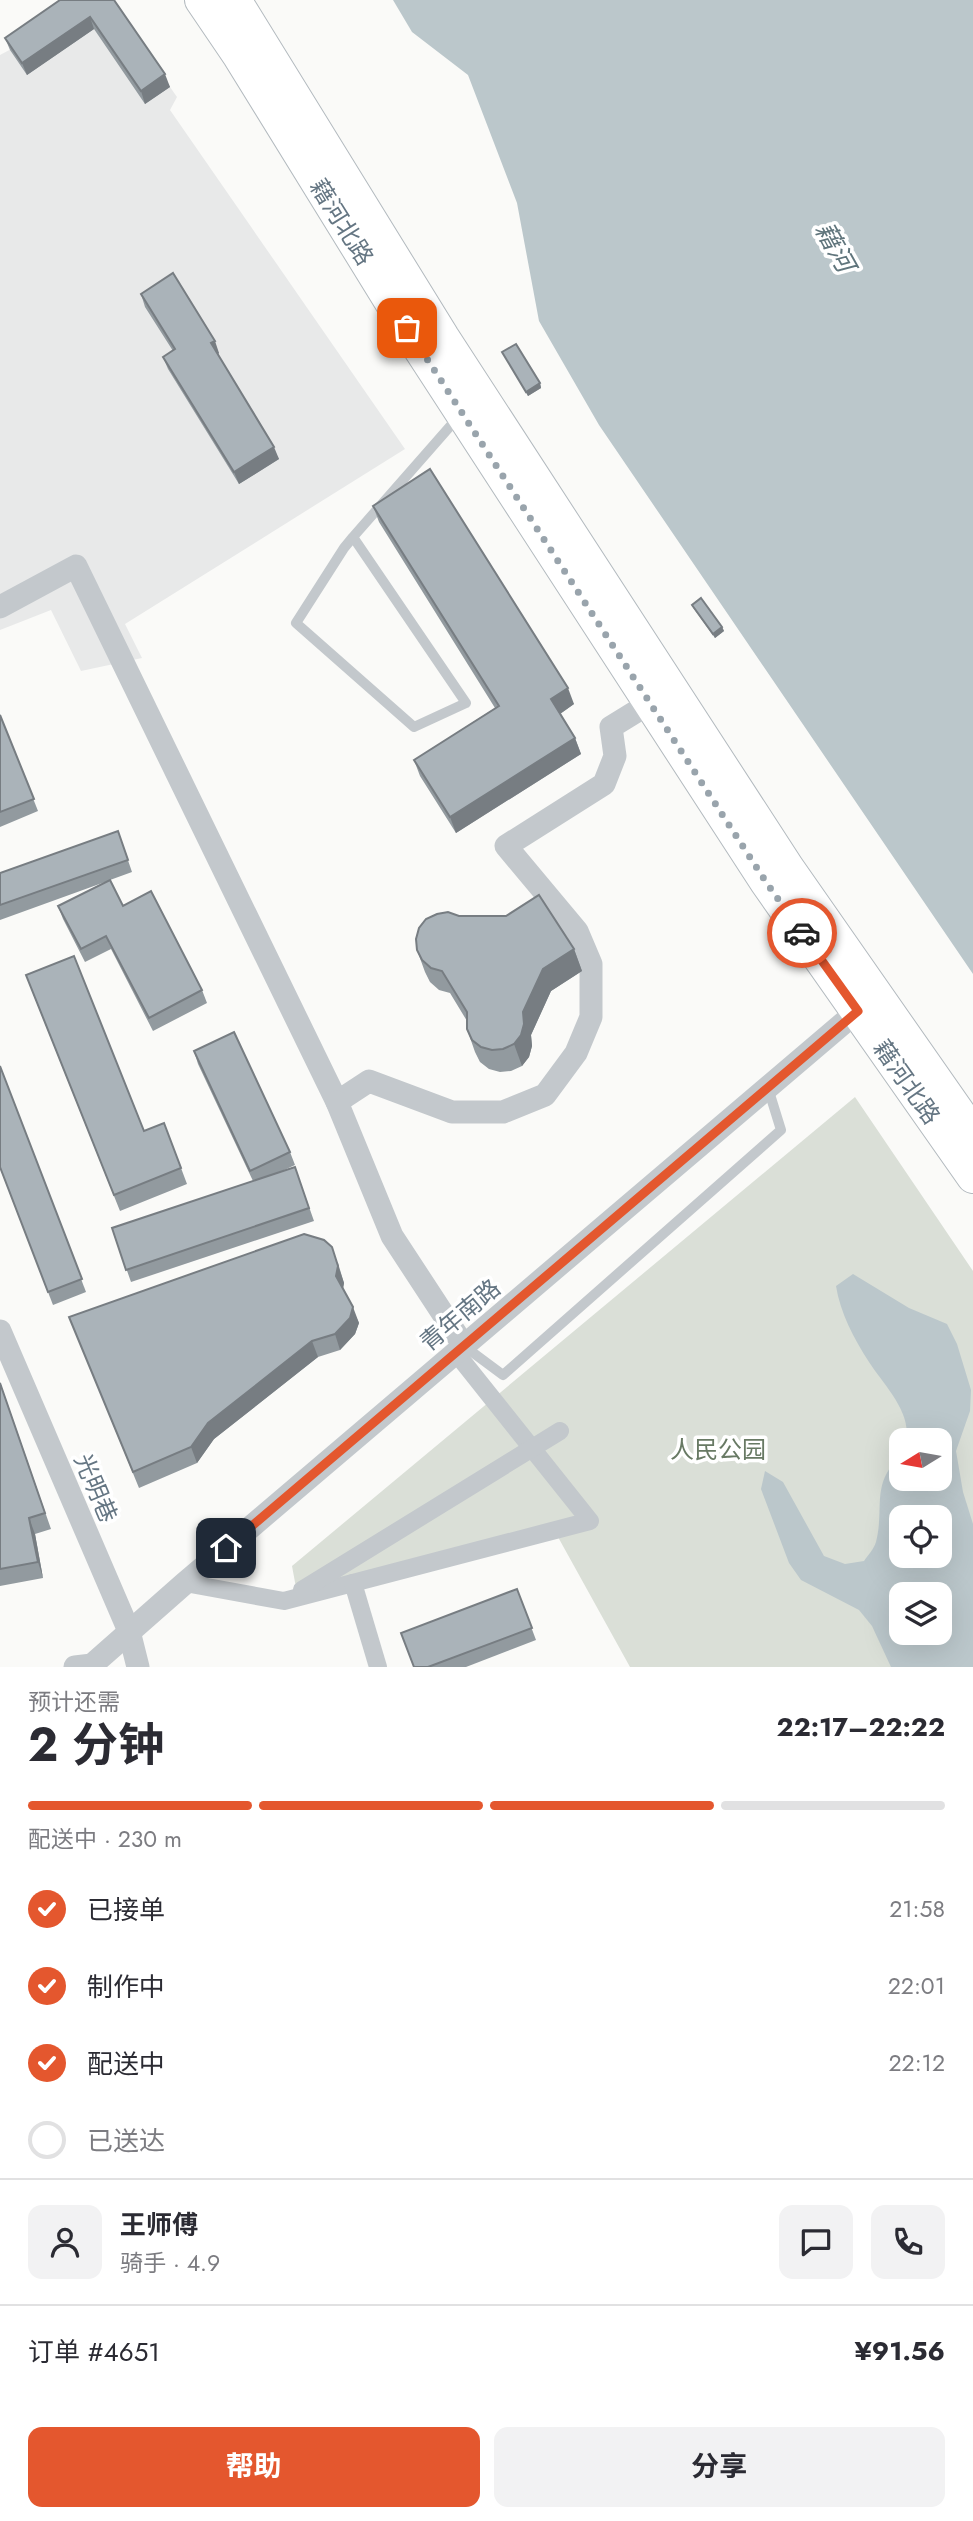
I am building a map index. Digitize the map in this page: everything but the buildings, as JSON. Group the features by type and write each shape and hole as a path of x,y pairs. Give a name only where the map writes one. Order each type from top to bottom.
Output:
{"main road":[{"name":"藉河北路","path":"201,0 239,56 461,413 766,882 973,1133"},
{"name":"藉河北路","path":"235,0 443,337 788,868 973,1177"}],"street":[{"path":"0,607 76,566 337,1102 392,1236 460,1349 532,1449 590,1521 284,1601 185,1583"},
{"path":"337,1102 369,1081 452,1112 503,1112 545,1095 576,1054 585,1035 591,1017 591,964 577,931 506,846 604,784 615,756 611,727 650,703"},
{"name":"青年南路","path":"75,1667 92,1665 128,1631 867,1003"},
{"name":"光明巷","path":"0,1331 128,1631 138,1667"},
{"path":"284,1601 560,1431"},
{"path":"353,1583 378,1667"}],"lane":[{"path":"353,537 467,703 414,727 296,623 353,537 461,413"},
{"path":"460,1349 503,1375 781,1130 768,1088"}],"shaded area":[{"path":"103,0 109,0 177,97 170,110 405,449 125,624 142,658 81,671 51,610 0,630 0,55"}],"green space":[{"name":"人民公园","path":"855,1097 973,1271 973,1667 630,1667 553,1528 297,1593 292,1566"}],"water":[{"name":"藉河","path":"393,0 973,0 973,974 599,425 539,321 517,203 468,75 412,32"},
{"path":"853,1274 909,1308 947,1324 957,1344 971,1390 970,1411 956,1451 963,1492 973,1524 973,1667 891,1667 872,1626 859,1610 801,1580 789,1563 761,1489 765,1471 783,1482 824,1556 845,1564 864,1561 874,1547 880,1496 889,1469 889,1491 952,1491 952,1428 907,1428 901,1409 853,1335 836,1286"}],"way so far":[{"path":"407,328 766,882 802,933"}],"route":[{"path":"226,1548 858,1011 802,933"}]}
